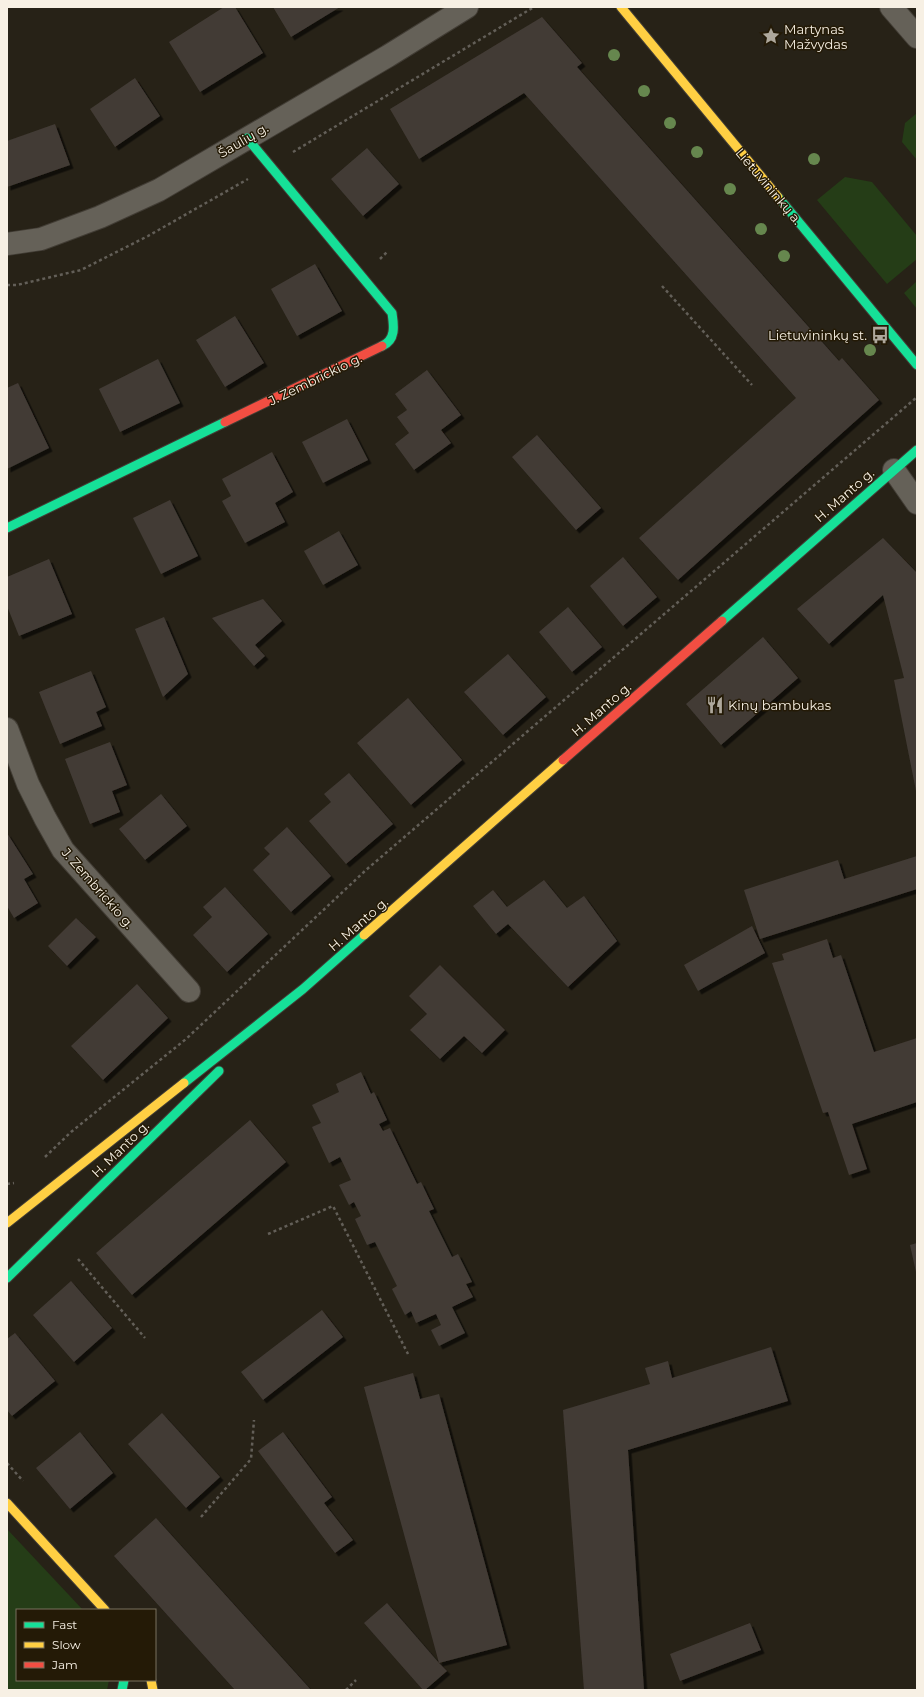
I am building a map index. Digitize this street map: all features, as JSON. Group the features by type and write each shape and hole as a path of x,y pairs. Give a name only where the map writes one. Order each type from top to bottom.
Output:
{"main road":[{"name":"Lietuvininkų a.","path":"621,7 917,365"},
{"name":"J. Zembrickio g.","path":"7,528 387,344 395,329 392,313 247,138"},
{"name":"H. Manto g.","path":"240,1050 303,989 917,450"},
{"name":"H. Manto g.","path":"7,1223 303,989"},
{"name":"H. Manto g.","path":"7,1278 223,1067"},
{"path":"7,1503 104,1609"}],"street":[{"name":"Šaulių g.","path":"7,244 41,239 100,217 159,190 388,56 467,7"},
{"path":"891,7 917,37"},
{"path":"894,470 917,503"},
{"name":"J. Zembrickio g.","path":"7,729 28,784 63,850 189,991"}],"path":[{"path":"662,286 752,385"},
{"path":"71,1132 186,1039 366,870 917,397"},
{"path":"268,1234 333,1206 408,1354"},
{"path":"78,1259 145,1338"},
{"path":"201,1517 251,1459 254,1420"},
{"path":"7,1463 23,1481"},
{"path":"346,1690 356,1680"}],"green space":[{"path":"917,113 917,160 902,142 905,123"},
{"path":"845,177 872,182 917,236 917,259 887,284 817,200"},
{"path":"917,281 917,309 904,293"},
{"path":"7,1529 82,1609 16,1609 16,1681 109,1681 107,1690 7,1690"}],"building":[{"path":"224,7 235,7 263,53 200,92 169,42"},
{"path":"273,7 340,7 291,37"},
{"path":"542,17 582,63 577,67 839,361 842,358 879,400 678,580 639,538 796,398 524,93 419,159 390,109"},
{"path":"135,78 160,116 115,147 90,109"},
{"path":"55,124 70,165 7,187 7,141"},
{"path":"367,148 399,184 363,216 331,179"},
{"path":"315,264 342,311 297,336 271,289"},
{"path":"235,316 264,363 225,387 196,340"},
{"path":"158,359 180,403 120,432 99,389"},
{"path":"427,370 461,415 441,430 451,443 414,470 395,444 409,433 397,417 407,410 395,394"},
{"path":"18,383 49,448 7,469 7,388"},
{"path":"347,419 368,460 323,483 302,442"},
{"path":"537,435 601,508 576,530 512,457"},
{"path":"272,452 293,492 275,503 285,522 245,543 222,501 231,496 222,479"},
{"path":"170,500 198,556 161,574 133,518"},
{"path":"339,531 358,565 323,585 304,551"},
{"path":"883,538 917,573 917,796 894,680 904,678 883,595 829,644 797,609"},
{"path":"623,557 657,597 623,626 590,586"},
{"path":"49,559 72,614 19,636 7,606 7,577"},
{"path":"263,599 282,621 255,645 265,656 254,666 212,618"},
{"path":"568,607 602,647 572,672 539,632"},
{"path":"164,617 188,674 163,697 135,629"},
{"path":"763,637 798,678 721,745 686,704"},
{"path":"508,654 546,697 503,735 464,692"},
{"path":"91,671 106,707 96,712 102,726 60,744 39,692"},
{"path":"408,698 462,760 411,805 357,743"},
{"path":"110,742 127,785 112,791 120,812 90,824 65,759"},
{"path":"349,773 393,824 346,864 309,821 331,802 324,794"},
{"path":"161,794 187,826 145,860 119,829"},
{"path":"287,827 331,876 291,912 253,870 270,854 264,848"},
{"path":"7,833 33,874 24,879 38,903 14,918 7,906"},
{"path":"917,856 917,889 760,939 744,890 838,860 844,879"},
{"path":"544,880 567,908 584,896 617,941 568,987 508,924 496,934 473,906 493,890 507,907"},
{"path":"225,887 268,934 227,972 193,935 212,917 203,907"},
{"path":"76,918 96,937 67,966 48,946"},
{"path":"752,926 765,953 698,991 684,965"},
{"path":"827,939 833,958 841,955 874,1052 917,1038 917,1102 852,1124 867,1169 849,1175 828,1112 823,1113 772,963 784,960 782,954"},
{"path":"440,965 505,1030 482,1053 464,1036 440,1059 410,1030 427,1014 409,996"},
{"path":"137,984 168,1018 103,1080 71,1046"},
{"path":"361,1072 371,1094 374,1092 387,1120 379,1124 383,1131 390,1128 417,1184 421,1182 434,1209 429,1211 452,1257 458,1254 472,1282 466,1284 473,1297 452,1307 465,1333 439,1346 431,1330 441,1325 436,1314 416,1323 411,1311 405,1315 392,1289 397,1286 375,1242 367,1245 355,1219 361,1216 354,1202 349,1205 339,1185 351,1180 340,1157 329,1163 312,1127 321,1123 312,1105 339,1092 336,1084"},
{"path":"250,1120 286,1162 132,1295 96,1253"},
{"path":"917,1243 917,1272 916,1272 910,1245"},
{"path":"71,1281 112,1328 74,1362 33,1315"},
{"path":"322,1310 343,1337 263,1400 241,1372"},
{"path":"15,1333 55,1381 12,1416 7,1410 7,1339"},
{"path":"771,1347 788,1401 628,1450 644,1690 584,1690 563,1410 650,1384 645,1368 668,1361 672,1378"},
{"path":"413,1373 420,1399 439,1394 507,1645 439,1663 364,1387"},
{"path":"162,1413 220,1477 186,1508 128,1444"},
{"path":"80,1432 113,1473 70,1509 36,1468"},
{"path":"283,1432 332,1497 324,1503 353,1540 335,1553 258,1451"},
{"path":"156,1518 311,1690 235,1690 114,1556"},
{"path":"387,1603 447,1671 425,1690 423,1690 364,1623"},
{"path":"750,1623 761,1650 680,1681 670,1654"}],"traffic: fast":[{"path":"247,138 392,313 392,336 390,340 382,346"},
{"path":"778,197 917,365"},
{"path":"7,528 225,422"},
{"path":"722,621 917,450"},
{"path":"184,1083 303,989 364,935"},
{"path":"7,1278 219,1071"},
{"path":"122,1690 124,1681"}],"traffic: slow":[{"path":"621,7 778,197"},
{"path":"364,935 563,760"},
{"path":"7,1223 184,1083"},
{"path":"7,1503 104,1609"},
{"path":"151,1681 153,1690"}],"traffic: jam":[{"path":"225,422 382,346"},
{"path":"563,760 722,621"}],"place":[{"name":"Martynas Mažvydas","path":"771,36"},
{"name":"Lietuvininkų st.","path":"880,335"},
{"name":"Kinų bambukas","path":"715,705"}]}
